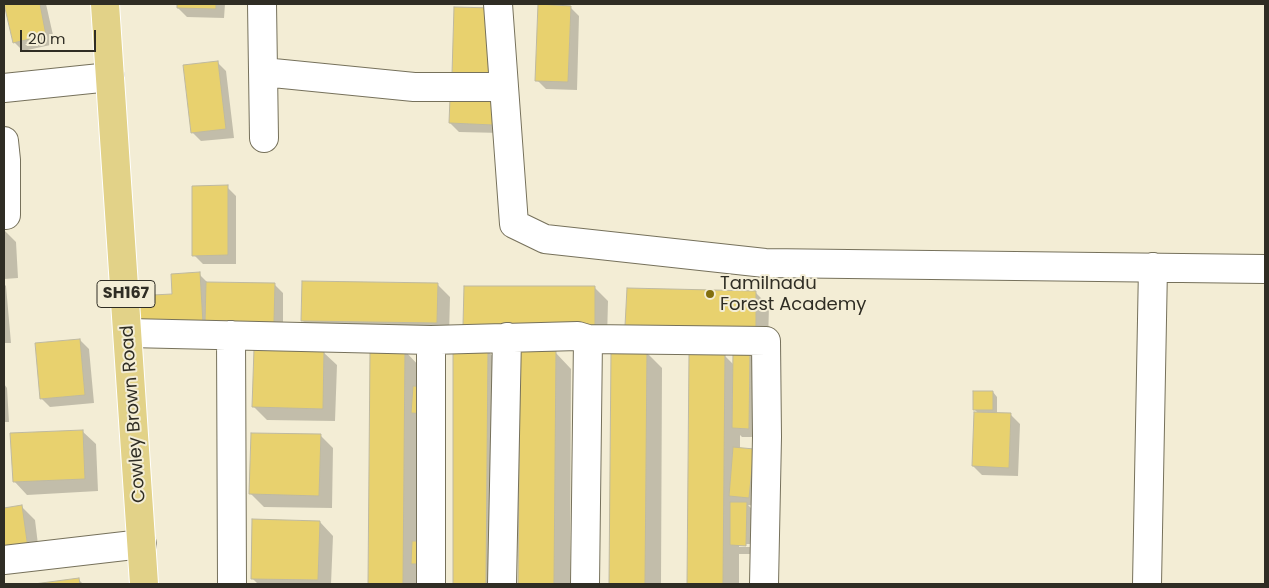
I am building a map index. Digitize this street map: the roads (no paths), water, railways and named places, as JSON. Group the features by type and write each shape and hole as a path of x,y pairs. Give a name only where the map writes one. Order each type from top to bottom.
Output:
{"main road":[{"name":"Cowley Brown Road","path":"106,4 144,584"}],"street":[{"path":"262,4 264,138"},
{"path":"498,4 502,86 514,224 545,239 766,263 1265,269"},
{"path":"263,72 414,87 502,86"},
{"path":"4,88 110,77"},
{"path":"4,215 6,215 5,154"},
{"path":"1147,584 1153,267"},
{"path":"128,333 431,340 578,336 588,339 766,341 767,437 764,584"},
{"path":"231,335 232,584"},
{"path":"502,584 507,337"},
{"path":"585,584 588,339"},
{"path":"431,340 431,584"},
{"path":"4,560 142,544"}],"place":[{"name":"Tamilnadu Forest Academy","path":"710,294"}]}
